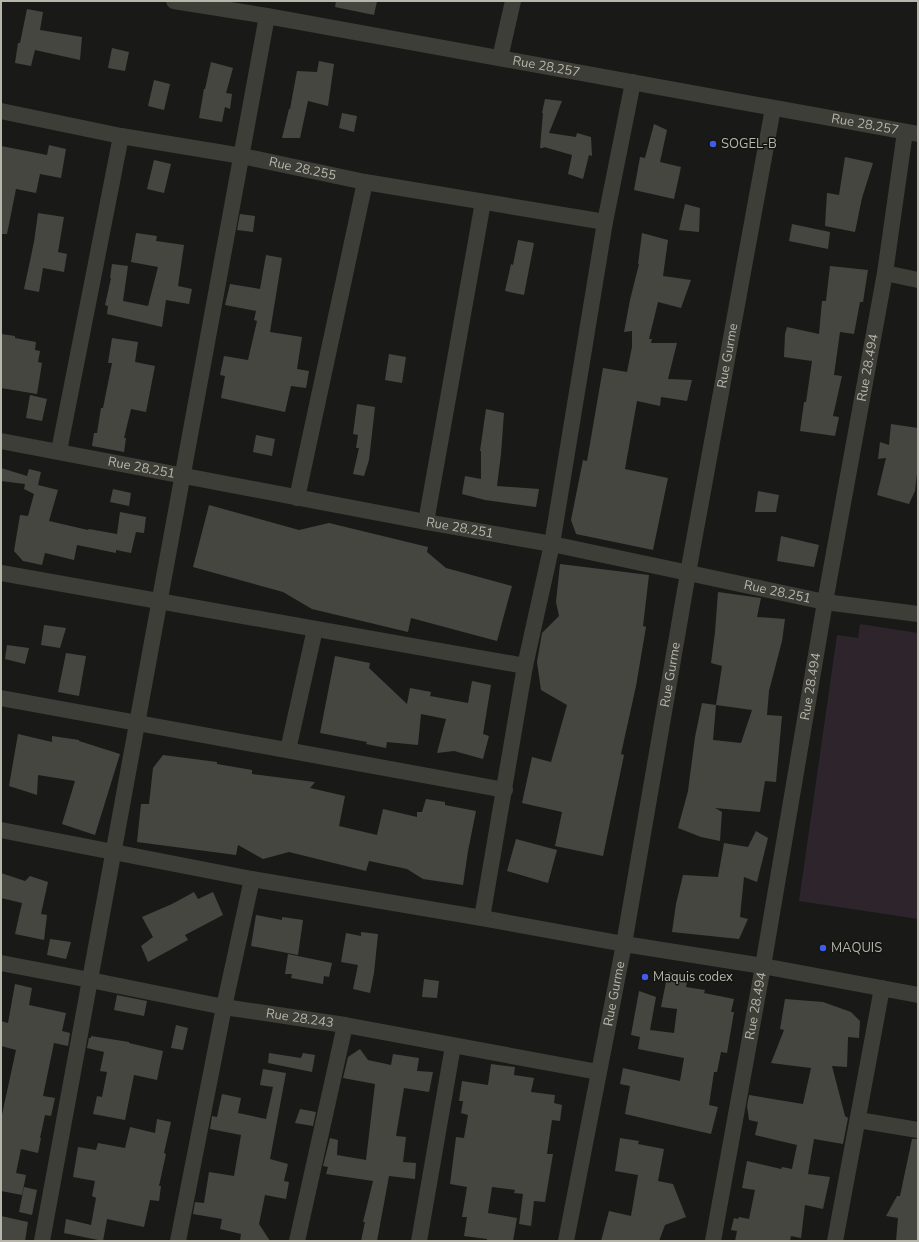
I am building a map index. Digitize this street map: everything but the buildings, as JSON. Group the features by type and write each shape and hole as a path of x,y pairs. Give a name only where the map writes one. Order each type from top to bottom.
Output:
{"street":[{"name":"Rue 28.257","path":"174,1 267,16 911,133"},
{"path":"500,58 513,1"},
{"path":"42,1241 267,16"},
{"path":"482,918 525,666 552,544 605,222 633,82"},
{"name":"Rue Gurme","path":"566,1241 624,944 688,573 773,108"},
{"name":"Rue 28.255","path":"1,111 121,136 242,156 365,182 605,222"},
{"name":"Rue 28.494","path":"713,1241 763,966 825,602 911,133"},
{"path":"59,451 121,136"},
{"path":"297,498 365,182"},
{"path":"426,522 483,202"},
{"path":"885,273 918,280"},
{"name":"Rue 28.251","path":"1,441 297,498 552,544 825,602 918,614"},
{"path":"1,573 525,666"},
{"path":"288,750 315,629"},
{"path":"1,698 505,790"},
{"path":"1,830 252,879 624,944 763,966 918,995"},
{"path":"178,1241 224,1008 252,879"},
{"name":"Rue 28.243","path":"1,963 224,1008 345,1025 598,1072"},
{"path":"835,1241 882,988"},
{"path":"298,1241 345,1025"},
{"path":"418,1241 453,1046"},
{"path":"858,1120 918,1130"}],"shaded area":[{"path":"860,624 918,633 918,919 799,901 837,635 858,638"}],"place":[{"name":"SOGEL-B","path":"713,144"},
{"name":"MAQUIS","path":"823,948"},
{"name":"Maquis codex","path":"645,977"}]}
